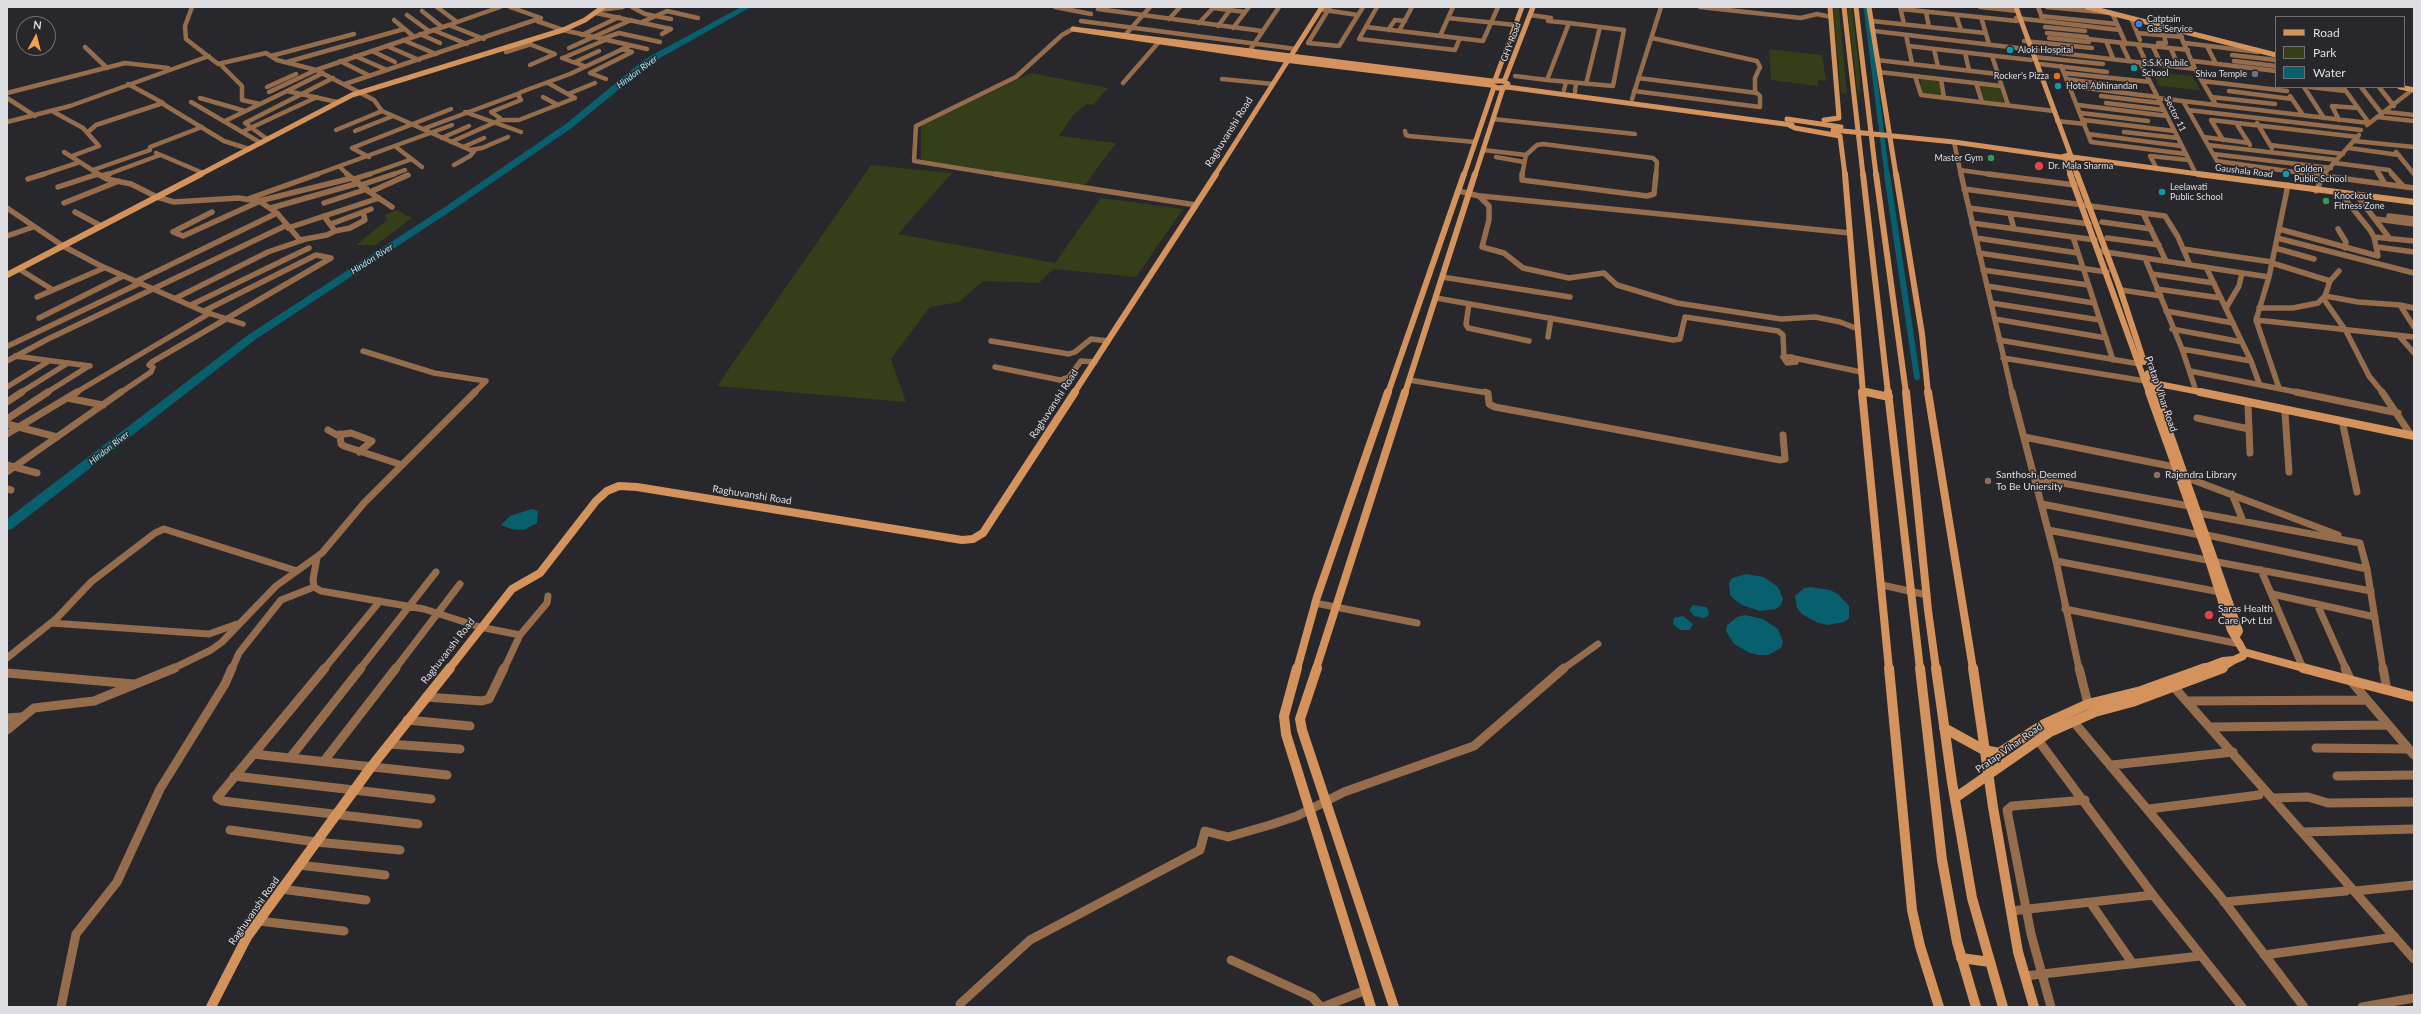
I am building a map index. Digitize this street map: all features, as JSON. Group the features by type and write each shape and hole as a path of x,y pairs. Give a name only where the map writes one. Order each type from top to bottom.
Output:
{"street":[{"path":"192,7 185,26 186,39 220,64 242,86 242,100 260,104"},
{"path":"437,7 457,22"},
{"path":"269,92 316,70 340,61 500,7"},
{"path":"510,7 540,18 537,20"},
{"path":"7,275 337,102 359,92 563,30 599,10 623,7"},
{"path":"632,7 655,16 671,19"},
{"path":"1056,7 1091,14"},
{"path":"1126,34 1150,7"},
{"path":"1174,7 1180,7"},
{"path":"1169,19 1180,7"},
{"path":"1199,23 1213,7 1245,12"},
{"path":"1233,28 1249,7"},
{"path":"1250,50 1279,7"},
{"path":"1328,9 1308,43 1339,46 1363,7"},
{"path":"1377,7 1360,39 1455,50 1460,38"},
{"path":"1399,31 1412,7"},
{"path":"1440,36 1453,7"},
{"path":"1366,26 1484,41 1498,7"},
{"name":"GHY Road","path":"1372,1007 1283,725 1284,716 1315,603 1459,191 1493,84 1522,7"},
{"name":"GHY Road","path":"1394,1007 1325,801 1302,730 1300,718 1482,152 1533,7"},
{"path":"1632,99 1661,7"},
{"path":"1700,7 1801,18 1817,14 1831,17"},
{"path":"1786,122 1788,116 1826,120 1839,119 1830,7"},
{"path":"1844,7 1857,131 1912,591 1942,860 1961,958 1976,1007"},
{"path":"1856,7 1864,74 1874,133 1907,400 1927,594 1944,728 1972,898 2004,1007"},
{"path":"1869,7 1874,31 1886,134 1922,334 1929,404 1963,603 1984,750 1997,810 2011,911 2025,976 2034,1007"},
{"path":"1980,7 2015,9"},
{"path":"2038,7 2052,44"},
{"path":"2047,7 2112,14"},
{"path":"2087,7 2275,57"},
{"path":"1075,29 1081,21 1100,8 1142,16 1262,32"},
{"path":"1321,8 1358,15"},
{"name":"Raghuvanshi Road","path":"211,1007 237,953 281,889 371,767 480,627 512,589 533,578 545,567 601,496 619,486 644,488 953,539 968,540 979,536 1095,362 1274,84 1321,8"},
{"path":"1904,24 1900,8 1926,12 2043,21 2120,30"},
{"name":"Pratap Vihar Road","path":"2015,9 2068,158 2090,206 2106,272 2140,364 2149,384"},
{"path":"2066,9 2070,19"},
{"path":"599,10 619,17 671,29 662,34"},
{"path":"1218,26 1230,10"},
{"path":"2082,10 2085,21"},
{"path":"422,11 442,27"},
{"path":"642,22 669,11 698,18"},
{"path":"1926,12 1929,27"},
{"path":"2098,12 2102,23"},
{"path":"2112,14 2118,24 2129,60"},
{"path":"407,15 431,30 467,44"},
{"path":"1956,15 1961,30"},
{"path":"1449,16 1516,24"},
{"path":"1515,76 1612,86 1625,31 1571,22 1548,21 1548,18 1530,16"},
{"path":"2041,16 2118,24"},
{"path":"582,35 619,17"},
{"path":"1981,17 1989,44"},
{"path":"2130,18 2137,33 2146,62"},
{"path":"394,20 413,36"},
{"path":"345,84 537,20 563,30 593,38 647,49"},
{"path":"569,48 631,20"},
{"path":"1388,30 1395,20 1405,21"},
{"path":"1872,20 1985,33"},
{"path":"1081,21 1296,49"},
{"path":"1547,80 1571,22"},
{"path":"449,24 484,38"},
{"path":"2082,26 2092,48 2097,57 2104,64 2110,78"},
{"path":"271,56 392,27"},
{"path":"1586,84 1600,27"},
{"path":"2045,27 2085,31"},
{"path":"285,62 404,29"},
{"path":"1075,29 1158,43 1290,58 1857,131 1954,142 2068,158"},
{"path":"1196,205 914,161 916,126 1016,77 1062,34 1075,29 1250,50 1290,58"},
{"path":"350,30 364,40"},
{"path":"2178,30 2195,68 2216,105"},
{"path":"1874,31 2195,68"},
{"path":"563,58 619,33 660,42"},
{"path":"2047,33 2088,40"},
{"path":"2137,33 2182,38"},
{"path":"420,34 440,43"},
{"path":"1906,35 1912,63"},
{"path":"2049,38 2166,43 2164,36"},
{"path":"1652,38 1758,61 1760,68 1755,78 1755,93"},
{"path":"403,40 436,54"},
{"path":"2026,41 2092,48"},
{"path":"2106,41 2113,58"},
{"path":"524,42 584,66"},
{"path":"1122,83 1158,43"},
{"path":"2139,43 2153,47 2188,50"},
{"path":"2185,43 2269,54"},
{"path":"506,52 531,44"},
{"path":"388,46 419,60"},
{"path":"423,129 465,112 548,83 629,46"},
{"path":"1909,46 1992,56 2104,64"},
{"path":"2207,46 2216,64"},
{"path":"85,47 107,68"},
{"path":"2153,47 2161,64"},
{"path":"2171,48 2179,66"},
{"path":"2228,48 2237,67"},
{"path":"606,79 590,73 632,52 622,49"},
{"path":"1934,49 1938,66"},
{"path":"372,51 395,62"},
{"path":"575,62 599,51"},
{"path":"220,64 266,53 285,62 323,73 376,102 382,111 451,142 475,150"},
{"path":"1965,53 1969,70"},
{"path":"530,64 554,55"},
{"path":"2232,55 2275,57"},
{"path":"7,122 52,111 170,68 209,56"},
{"path":"355,56 387,70"},
{"path":"1992,56 2008,105"},
{"path":"1877,60 1997,74"},
{"path":"340,61 370,76"},
{"path":"2193,61 2237,67 2275,70"},
{"path":"2234,61 2275,70"},
{"name":"Sector 11","path":"2140,62 2196,174"},
{"path":"7,93 128,63 170,68"},
{"path":"2040,64 2107,72"},
{"path":"2061,66 2093,143 2186,154"},
{"path":"267,87 310,68"},
{"path":"1879,72 2002,86"},
{"path":"225,121 323,73"},
{"path":"2064,73 2150,82"},
{"path":"1915,76 1920,94 2051,110"},
{"path":"267,139 245,123 333,78"},
{"path":"1634,91 1759,108 1760,96 1755,93 1638,78"},
{"path":"1222,79 1274,84"},
{"path":"1941,79 1944,98"},
{"path":"2066,80 2132,88"},
{"path":"2129,80 2136,94"},
{"path":"2202,81 2286,89 2303,115"},
{"path":"1564,90 1566,82"},
{"path":"451,142 495,124 500,120 519,120 575,98 548,83"},
{"path":"568,94 595,83"},
{"path":"1575,92 1576,83"},
{"path":"1976,83 1982,102"},
{"path":"128,84 163,102 163,104 224,141 249,149"},
{"path":"2225,84 2234,99"},
{"path":"1506,86 1564,90 1733,115"},
{"path":"2069,86 2136,94 2159,99"},
{"path":"2305,88 2324,118"},
{"path":"2327,88 2344,89 2369,123"},
{"path":"2362,88 2382,114 2414,121"},
{"path":"2380,88 2394,106"},
{"path":"2316,190 2324,175 2354,142 2361,130 2413,90"},
{"path":"288,91 337,102"},
{"path":"2230,91 2292,99"},
{"path":"500,120 491,112 522,99 518,95 520,93"},
{"path":"2101,96 2183,101 2369,123"},
{"path":"2269,96 2280,113"},
{"path":"242,132 252,129 318,97"},
{"path":"543,97 558,105"},
{"path":"2211,97 2275,104"},
{"path":"7,98 35,116"},
{"path":"200,98 245,111"},
{"path":"2183,101 2204,137 2215,160 2219,162 2414,188"},
{"path":"191,102 261,143"},
{"path":"2106,103 2164,110"},
{"path":"88,132 96,126 163,104"},
{"path":"2078,104 2167,116"},
{"path":"508,105 515,109"},
{"path":"2340,120 2332,106 2358,108"},
{"path":"369,157 352,148 451,109"},
{"path":"2249,109 2275,153"},
{"name":"Pratap Vihar Road","path":"2051,110 2057,121 2075,185 2095,240 2102,251 2120,290 2149,384 2165,431 2185,477 2198,513 2203,535"},
{"path":"2188,110 2361,130"},
{"path":"52,111 88,132 98,147 72,156"},
{"path":"336,130 382,111"},
{"path":"465,112 495,124 521,132"},
{"path":"2206,112 2224,140"},
{"path":"2081,113 2148,121"},
{"path":"2144,113 2151,128"},
{"path":"2382,114 2414,115"},
{"path":"355,131 393,116"},
{"path":"1493,119 1635,134"},
{"path":"2210,120 2358,137"},
{"path":"2057,121 2121,124 2174,131"},
{"path":"1786,122 1795,128 1840,136 1912,910 1920,946 1939,1007"},
{"path":"2236,122 2254,151"},
{"path":"2121,124 2127,139"},
{"path":"247,199 369,157 452,125"},
{"path":"442,138 469,126"},
{"path":"98,174 150,150 152,146 202,127"},
{"path":"1405,131 1406,135 1410,136 1475,142"},
{"path":"2124,132 2178,138"},
{"path":"2088,134 2181,146"},
{"path":"454,165 470,156 475,150 508,137"},
{"path":"2204,137 2249,143"},
{"path":"463,147 484,138"},
{"path":"1954,142 2003,358 2042,504 2088,704 2096,712"},
{"path":"2354,142 2413,148"},
{"path":"1543,144 1652,158 1658,162 1654,194 1647,196 1522,180 1526,155 1537,145 1543,144"},
{"path":"2208,145 2275,153 2334,164"},
{"path":"2270,145 2343,154"},
{"path":"2392,145 2414,174"},
{"path":"396,147 422,167"},
{"path":"2349,148 2398,154"},
{"path":"150,150 203,173"},
{"path":"7,472 151,372 154,369 150,363 331,258 309,248 297,239 277,213 259,201 247,199 178,202 157,197 136,186 98,174 64,152"},
{"path":"1482,152 1526,155"},
{"path":"1482,152 1524,162"},
{"path":"58,187 160,154"},
{"path":"2213,154 2375,168 2392,171 2402,186"},
{"path":"2157,169 2150,156 2189,160"},
{"name":"Gaushala Road","path":"2068,158 2414,203"},
{"name":"Gaushala Road","path":"2068,158 2288,186"},
{"path":"212,212 173,232 183,236 259,201 353,178 412,159"},
{"path":"28,179 80,162"},
{"path":"340,167 368,191 392,207"},
{"path":"2375,168 2385,184"},
{"path":"1960,170 2075,185"},
{"path":"271,208 406,173 368,191 324,203"},
{"path":"64,203 119,181"},
{"path":"2279,388 2256,320 2269,277 2288,186"},
{"path":"1964,189 2082,204 2168,218 2184,249 2190,265"},
{"name":"Gaushala Road","path":"2316,190 2358,197 2414,203"},
{"path":"1459,191 1470,192 1487,202 1489,211 1488,223 1482,247 1504,253 1523,268 1569,278 1604,273 1617,285 1677,303 1781,319 1802,316 1819,318 1858,329"},
{"path":"2341,194 2376,242 2379,264"},
{"path":"1479,196 1850,233"},
{"path":"2358,197 2390,239"},
{"path":"7,361 154,289 287,227 380,198"},
{"path":"7,208 63,246 104,268 136,283 154,289 207,312 243,324"},
{"path":"1969,208 2089,224"},
{"path":"331,224 371,209"},
{"path":"75,212 101,226"},
{"path":"176,298 268,252 300,241 350,228 363,221 365,218 363,212"},
{"path":"7,419 91,366 49,361 17,355 8,345 277,213"},
{"path":"2143,213 2166,261"},
{"path":"2010,214 2014,229"},
{"path":"324,216 335,231"},
{"path":"2389,216 2414,219"},
{"path":"2376,219 2414,224"},
{"path":"2102,222 2151,229"},
{"path":"1972,223 2095,240"},
{"path":"7,236 33,227"},
{"path":"2279,229 2325,243 2378,256"},
{"path":"2338,229 2346,242 2345,248"},
{"path":"2073,237 2113,360"},
{"path":"1976,238 2078,253"},
{"path":"2107,238 2159,245"},
{"path":"2277,238 2414,273"},
{"path":"2376,242 2390,239 2414,241"},
{"path":"2376,242 2414,246"},
{"path":"2376,242 2414,252"},
{"path":"2324,250 2325,243"},
{"path":"191,305 309,248"},
{"path":"2275,248 2314,259"},
{"path":"2184,249 2272,262 2330,281"},
{"path":"2102,251 2269,277"},
{"path":"1979,253 2083,270 2106,272"},
{"path":"7,434 152,347 207,312 321,254"},
{"path":"2146,258 2172,329 2182,349 2196,391"},
{"path":"2206,267 2251,361 2259,383"},
{"path":"37,297 104,268"},
{"path":"19,269 53,290"},
{"path":"1983,270 2088,285"},
{"path":"2259,308 2293,308 2318,303 2324,297 2330,281 2339,271"},
{"path":"2226,308 2239,286 2242,273"},
{"path":"2152,274 2214,283"},
{"path":"39,318 123,276"},
{"path":"1442,277 1570,297"},
{"path":"1987,286 2094,303"},
{"path":"2157,288 2221,298"},
{"path":"2120,290 2161,296"},
{"path":"2324,297 2358,302 2400,305 2414,308"},
{"path":"2324,297 2346,331 2369,376 2398,413 2413,437"},
{"path":"1435,300 1551,318 1673,340 1680,339 1685,317 1695,317 1778,331 1783,335 1784,357 1782,360 1785,362 1794,361 1862,374"},
{"path":"1991,303 2100,320"},
{"path":"2400,305 2414,326"},
{"path":"1469,306 1466,324 1468,328 1529,341"},
{"path":"2166,311 2233,323"},
{"path":"1548,336 1551,318"},
{"path":"1995,319 2106,338"},
{"path":"2256,320 2400,337 2402,335 2414,337"},
{"path":"2172,329 2242,342"},
{"path":"2400,337 2414,353"},
{"path":"991,341 1069,354 1075,352 1092,339 1108,341"},
{"path":"1999,340 2140,364"},
{"path":"152,347 169,352"},
{"path":"2182,349 2251,361"},
{"path":"7,730 21,717 39,706 85,703 111,695 202,656 222,642 276,586 318,557 364,503 472,396 486,380 434,372 363,351"},
{"path":"2003,358 2196,391 2413,437"},
{"path":"7,388 49,361"},
{"path":"995,367 1060,380 1069,377 1081,361 1095,362"},
{"path":"7,402 68,363"},
{"path":"2190,371 2259,383 2398,413"},
{"path":"1409,380 1488,393 1489,404 1495,407 1780,460 1785,459 1783,435"},
{"path":"2149,384 2343,425 2413,437"},
{"path":"1863,392 1889,397"},
{"path":"66,398 103,405"},
{"path":"2248,405 2250,453"},
{"path":"2285,413 2289,472"},
{"path":"2197,418 2249,429"},
{"path":"7,424 57,437"},
{"path":"2343,425 2357,492"},
{"path":"328,430 340,434 351,433 372,441 360,452"},
{"name":"Pratap Vihar Road","path":"1944,728 1984,750 1996,753 2002,752 2044,724 2088,704 2140,691 2243,656 2239,631 2203,535 2189,506 2174,467 2165,431"},
{"path":"340,434 342,445 402,465"},
{"path":"2024,437 2174,467"},
{"path":"7,465 37,473"},
{"path":"2185,477 2356,542 2362,546 2368,569 2387,690"},
{"path":"2035,478 2189,506"},
{"path":"2232,494 2243,521"},
{"path":"2042,504 2368,569"},
{"path":"2198,513 2356,542"},
{"path":"7,658 51,623 91,582 155,533 164,529 175,531 297,571"},
{"path":"2048,530 2371,592"},
{"path":"314,587 313,572 318,557"},
{"path":"2056,561 2220,592"},
{"name":"Pratap Vihar Road","path":"2213,561 2231,630 2240,644"},
{"path":"2261,570 2303,668"},
{"path":"290,758 436,572"},
{"path":"324,761 460,584"},
{"path":"1882,585 1927,594"},
{"path":"61,1007 76,934 117,882 160,790 221,690 239,654 281,600 314,587 330,594 408,606 437,613 480,627 520,635"},
{"path":"2272,594 2376,617"},
{"path":"426,697 487,701 520,635 547,603 548,596"},
{"path":"380,601 234,776 218,796 218,800 418,824"},
{"path":"1315,603 1417,623"},
{"path":"2317,604 2350,681 2411,752"},
{"path":"2065,609 2240,644 2303,668 2414,697"},
{"path":"51,623 209,634 242,621"},
{"path":"960,1004 1030,940 1200,850 1205,831 1228,837 1270,825 1313,817 1325,801 1344,792 1474,746 1573,660 1598,644"},
{"name":"Pratap Vihar Road","path":"1955,798 1989,776 2038,740 2073,721 2096,712 2132,702 2228,666 2234,660"},
{"path":"7,673 134,684"},
{"path":"2173,686 2304,832 2350,891 2414,958"},
{"path":"2187,701 2367,700"},
{"path":"7,718 21,717"},
{"path":"407,720 470,726"},
{"path":"2073,721 2149,809 2224,902 2304,1007"},
{"path":"2211,727 2388,725"},
{"path":"2038,740 2085,800 2153,895 2242,1007"},
{"path":"389,744 460,749"},
{"path":"2316,748 2411,752"},
{"path":"2112,765 2233,752"},
{"path":"253,754 447,775"},
{"path":"2337,776 2414,775"},
{"path":"234,776 431,799"},
{"path":"2149,809 2259,795"},
{"path":"2274,798 2308,797 2331,803 2414,802"},
{"path":"2051,1007 2042,976 2027,909 2007,810 2012,806 2085,800"},
{"path":"2304,832 2414,829"},
{"path":"230,830 316,842 400,850"},
{"path":"299,865 385,875"},
{"path":"2224,902 2414,885"},
{"path":"281,889 366,900"},
{"path":"2011,911 2153,895"},
{"path":"2090,902 2133,964"},
{"path":"259,921 344,931"},
{"path":"2264,955 2395,937"},
{"path":"2025,976 2042,976 2200,956"},
{"path":"1961,958 1990,962"},
{"path":"1231,960 1312,997 1322,1007 1366,990"},
{"path":"2368,1007 2414,998"}],"green space":[{"path":"1833,7 1839,7 1847,94 1841,93"},
{"path":"1847,7 1852,8 1860,76 1859,104"},
{"path":"1769,49 1822,55 1826,81 1818,80 1818,86 1771,80"},
{"path":"2152,72 2192,76 2200,90 2159,86"},
{"path":"1031,73 1108,88 1093,105 1087,104 1074,114 1059,136 1116,143 1085,185 921,161 921,126"},
{"path":"1920,77 1939,80 1942,96 1922,93"},
{"path":"1979,85 1999,87 2004,103 1983,101"},
{"path":"871,165 952,173 898,234 1055,263 1101,198 1183,209 1136,277 1053,269 1039,283 983,281 959,302 930,307 891,359 906,402 717,386"},
{"path":"396,210 412,218 376,245 356,245 387,220 385,215"}],"water":[{"path":"532,509 538,511 537,523 524,530 511,529 501,525 510,516"},
{"path":"1746,574 1764,577 1778,587 1783,599 1781,605 1776,609 1760,611 1742,605 1735,600 1730,595 1729,583 1732,578"},
{"path":"1811,587 1830,590 1838,594 1849,606 1849,618 1844,622 1828,625 1818,623 1802,614 1797,608 1795,596 1804,588"},
{"path":"1693,605 1706,607 1709,612 1708,616 1704,618 1694,616 1689,610"},
{"path":"1745,615 1763,619 1778,629 1783,642 1781,648 1768,655 1759,655 1750,653 1734,644 1726,631 1727,625 1737,617"},
{"path":"1683,616 1693,624 1690,630 1680,630 1673,624 1674,618"}],"waterway":[{"name":"Hindon River","path":"7,526 252,337 448,209 570,125 648,61 747,7"},
{"path":"1866,7 1887,175"},
{"path":"1887,174 1917,377"}],"place":[{"name":"Catptain Gas Service","path":"2139,24"},
{"name":"Aloki Hospital","path":"2010,50"},
{"name":"S.S.K Pubilc School","path":"2134,68"},
{"name":"Shiva Temple","path":"2255,74"},
{"name":"Rocker's Pizza","path":"2057,76"},
{"name":"Hotel Abhinandan","path":"2058,86"},
{"name":"Master Gym","path":"1991,158"},
{"name":"Dr. Mala Sharma","path":"2039,166"},
{"name":"Golden Public School","path":"2286,174"},
{"name":"Leelawati Public School","path":"2162,192"},
{"name":"Knockout Fitness Zone","path":"2326,201"},
{"name":"Rajendra Library","path":"2157,475"},
{"name":"Santhosh Deemed To Be Uniersity","path":"1988,481"},
{"name":"Saras Health Care Pvt Ltd","path":"2209,615"}]}
